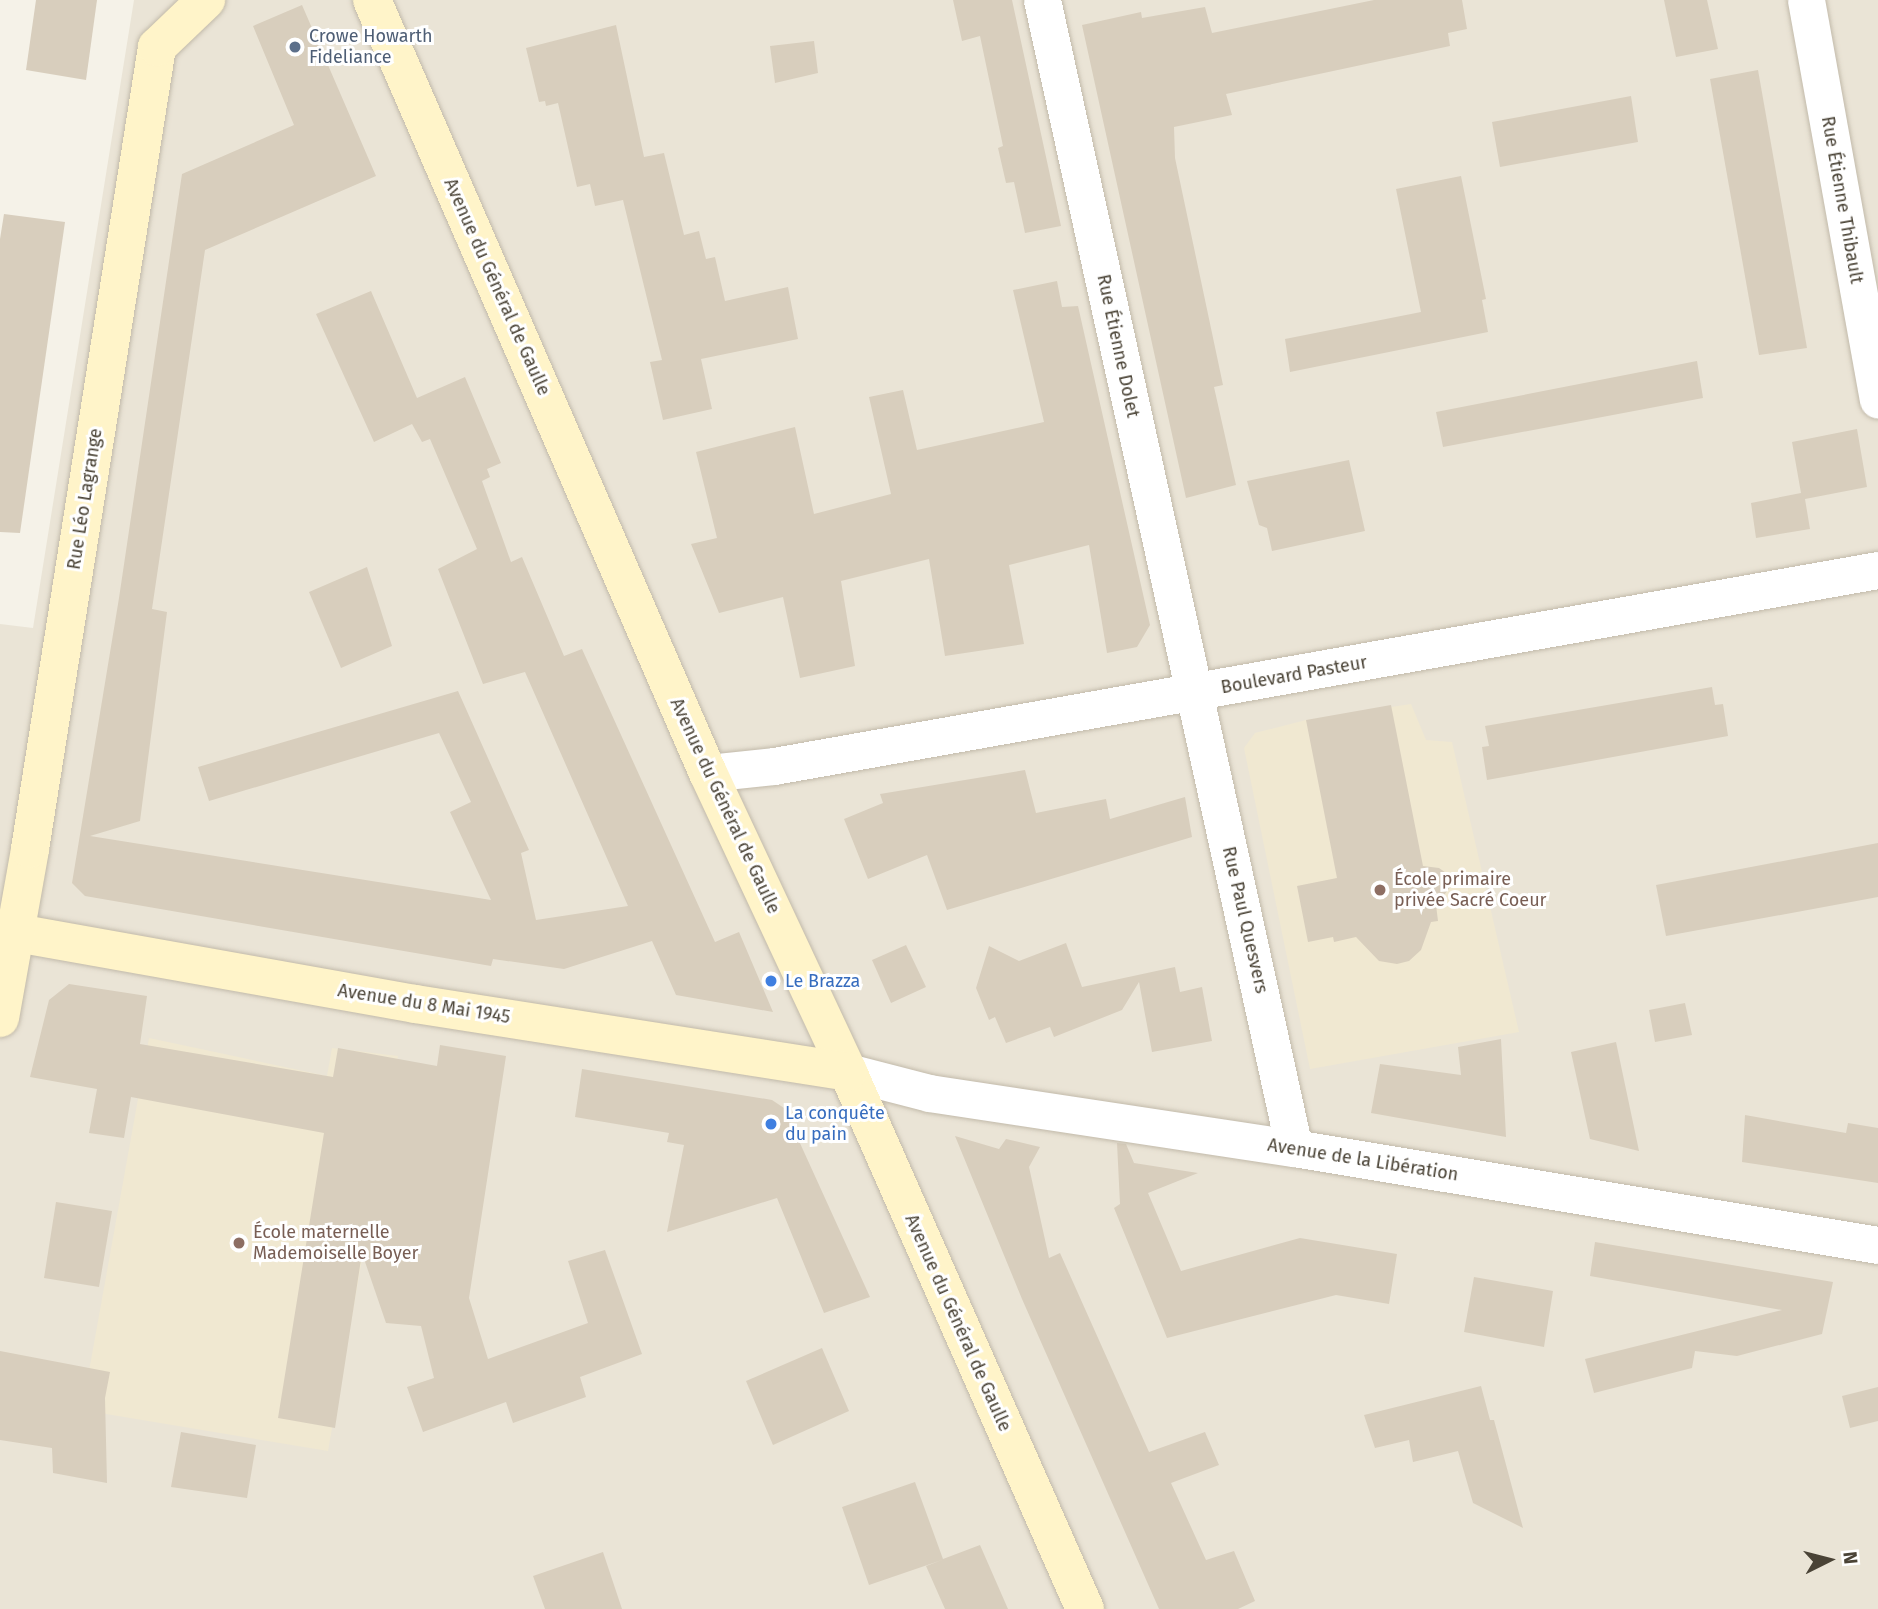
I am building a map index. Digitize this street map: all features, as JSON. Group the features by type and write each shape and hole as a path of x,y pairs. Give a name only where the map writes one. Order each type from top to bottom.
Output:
{"main road":[{"name":"Rue Léo Lagrange","path":"0,1018 8,932 157,47 206,0"},
{"name":"Avenue du Général de Gaulle","path":"372,0 708,773 848,1072 1085,1609"},
{"name":"Avenue du 8 Mai 1945","path":"8,932 415,1004 848,1072"}],"street":[{"name":"Rue Étienne Dolet","path":"1042,0 1194,692"},
{"name":"Rue Étienne Thibault","path":"1805,0 1878,400"},
{"name":"Boulevard Pasteur","path":"708,773 774,766 1878,570"},
{"name":"Rue Paul Quesvers","path":"1194,692 1294,1148"},
{"name":"Avenue de la Libération","path":"848,1072 929,1093 1294,1148 1878,1245"}],"shaded area":[{"path":"134,0 1878,0 1878,1609 0,1609 0,624 33,628"},
{"name":"École primaire privée Sacré Coeur","path":"1411,704 1426,740 1452,742 1519,1032 1310,1069 1244,748 1255,733 1306,720"},
{"name":"École maternelle Mademoiselle Boyer","path":"149,1038 327,1076 332,1048 398,1056 328,1451 82,1410"}],"building":[{"path":"36,0 97,0 86,80 26,70"},
{"path":"953,0 1012,0 1061,226 1025,233 1014,182 1006,183 998,148 1003,146 980,36 962,41"},
{"path":"1374,0 1462,0 1467,29 1448,33 1450,46 1226,94 1232,115 1174,127 1175,158 1223,385 1214,387 1236,485 1186,498 1082,25 1141,12 1142,18 1205,7 1212,33"},
{"path":"1664,0 1707,0 1718,49 1676,57"},
{"path":"302,5 376,176 205,250 152,609 167,612 140,821 90,836 491,900 450,812 471,802 439,733 209,801 198,767 458,691 529,850 521,853 536,920 628,906 525,672 483,684 438,569 477,549 430,439 422,442 412,424 374,442 316,314 371,291 417,398 465,377 501,463 487,469 490,477 482,481 511,562 522,557 564,656 582,649 715,942 739,932 773,1012 676,995 652,941 564,969 493,959 491,966 85,896 72,883 119,598 182,174 294,125 253,26"},
{"path":"616,25 644,157 664,153 684,235 699,231 706,259 715,257 725,301 788,287 798,339 701,359 712,409 663,420 650,362 662,360 623,200 595,206 590,184 577,187 558,103 546,106 545,101 539,102 526,48"},
{"path":"814,41 818,73 775,83 770,46"},
{"path":"1758,70 1807,348 1759,355 1710,79"},
{"path":"1631,96 1638,142 1500,167 1492,122"},
{"path":"1461,176 1486,299 1482,300 1488,332 1290,372 1285,339 1421,312 1396,189"},
{"path":"4,214 65,222 20,533 0,532 0,239"},
{"path":"1057,281 1062,307 1078,306 1150,625 1137,647 1107,653 1089,545 1009,565 1024,644 945,656 929,559 841,581 855,666 800,678 783,597 719,613 691,544 717,538 696,452 795,427 814,514 891,494 869,397 903,390 917,450 1044,422 1013,290"},
{"path":"1697,361 1703,398 1443,447 1436,412"},
{"path":"1857,429 1867,487 1805,499 1810,529 1756,538 1751,503 1801,493 1792,442"},
{"path":"1349,460 1365,531 1272,551 1267,528 1259,525 1247,481"},
{"path":"367,567 392,646 341,668 309,592"},
{"path":"1712,687 1715,705 1723,704 1728,736 1487,780 1482,747 1489,746 1485,726"},
{"path":"1391,705 1423,866 1439,868 1456,880 1436,905 1438,921 1431,922 1421,950 1409,961 1397,964 1379,961 1356,937 1334,942 1333,937 1308,942 1297,886 1337,878 1306,720"},
{"path":"1025,770 1036,813 1106,799 1110,819 1185,797 1192,837 947,910 927,855 868,879 844,819 883,803 880,794"},
{"path":"1878,843 1878,897 1666,936 1656,885"},
{"path":"1066,943 1082,987 1175,967 1180,992 1202,987 1212,1041 1152,1052 1139,982 1122,1010 1054,1037 1050,1027 1006,1043 995,1017 989,1020 976,988 989,946 1019,961"},
{"path":"906,945 926,987 891,1003 872,960"},
{"path":"69,984 147,996 140,1044 333,1077 338,1048 437,1066 440,1045 506,1056 469,1298 488,1359 588,1323 568,1261 605,1250 642,1354 580,1377 586,1397 513,1423 506,1402 423,1432 407,1387 434,1378 421,1326 386,1323 362,1253 335,1428 278,1418 324,1133 131,1097 124,1138 89,1133 97,1089 30,1077 49,1000"},
{"path":"1685,1003 1692,1035 1655,1042 1649,1010"},
{"path":"1501,1039 1506,1137 1371,1113 1380,1064 1461,1075 1458,1047"},
{"path":"1616,1042 1639,1151 1590,1139 1571,1052"},
{"path":"582,1069 772,1100 784,1108 870,1297 824,1313 777,1198 667,1232 684,1145 667,1142 669,1133 575,1117"},
{"path":"1745,1115 1846,1133 1848,1123 1878,1128 1878,1183 1742,1162"},
{"path":"955,1136 999,1149 1006,1139 1040,1147 1029,1167 1049,1258 1060,1253 1149,1452 1205,1432 1219,1465 1171,1483 1206,1560 1234,1551 1255,1601 1238,1609 1159,1609 1022,1299"},
{"path":"1117,1143 1126,1144 1134,1163 1198,1173 1148,1193 1181,1271 1300,1238 1397,1254 1389,1304 1336,1295 1167,1338 1114,1208 1120,1204"},
{"path":"56,1202 112,1211 99,1287 44,1278"},
{"path":"1595,1242 1833,1282 1822,1334 1737,1356 1695,1351 1692,1368 1594,1393 1585,1359 1782,1310 1590,1276"},
{"path":"1474,1277 1553,1291 1544,1347 1464,1332"},
{"path":"822,1348 849,1411 773,1445 746,1381"},
{"path":"0,1351 110,1372 105,1398 107,1483 53,1473 52,1448 0,1440"},
{"path":"1481,1386 1490,1420 1494,1420 1523,1528 1473,1503 1458,1451 1413,1462 1409,1440 1375,1448 1364,1415"},
{"path":"1878,1387 1878,1421 1850,1428 1842,1396"},
{"path":"181,1432 256,1445 247,1498 171,1487"},
{"path":"915,1482 943,1559 980,1545 1008,1609 945,1609 926,1566 942,1560 869,1585 842,1507"},
{"path":"603,1552 622,1609 545,1609 533,1576"}],"place":[{"name":"Crowe Howarth Fideliance","path":"295,47"},
{"name":"École primaire privée Sacré Coeur","path":"1380,890"},
{"name":"Le Brazza","path":"771,981"},
{"name":"La conquête du pain","path":"771,1124"},
{"name":"École maternelle Mademoiselle Boyer","path":"239,1243"}]}
